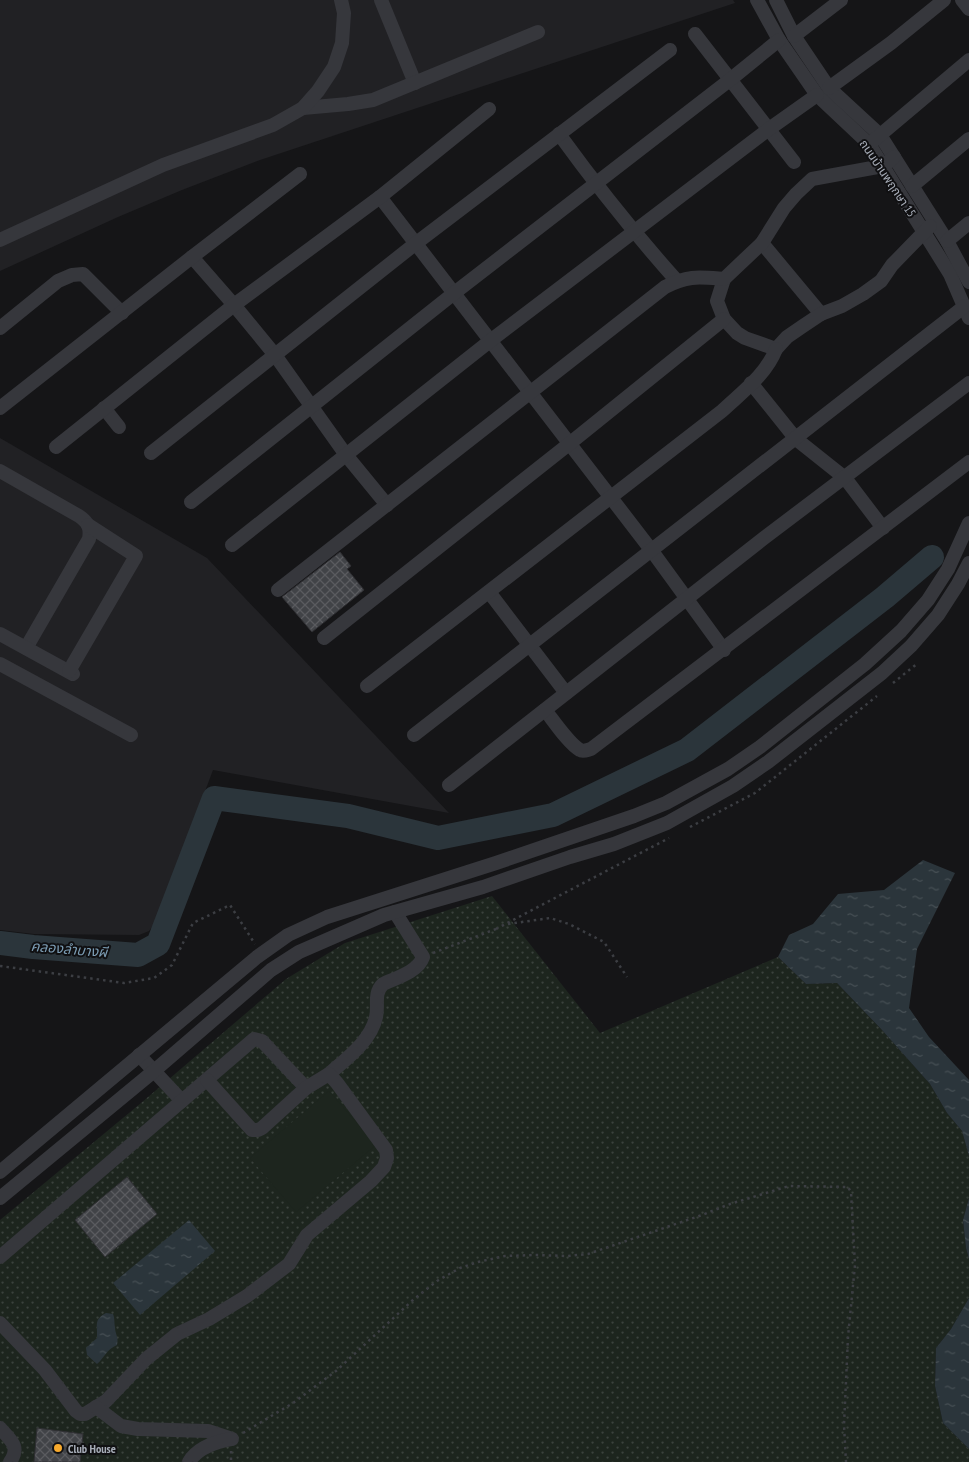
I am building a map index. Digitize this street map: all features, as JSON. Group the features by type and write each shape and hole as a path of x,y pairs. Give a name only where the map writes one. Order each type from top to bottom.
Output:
{"street":[{"path":"0,240 163,165 273,125 303,108 318,91 334,67 342,43 344,13 341,0"},
{"path":"381,0 415,84"},
{"name":"ถนนบ้านพฤกษา 15","path":"757,0 779,40 823,92 874,140 929,227 946,241 969,282"},
{"name":"ถนนบ้านพฤกษา 15","path":"776,0 823,92"},
{"path":"794,36 841,0"},
{"path":"232,545 490,341 769,129 891,43 944,0"},
{"path":"962,0 969,9"},
{"path":"303,108 373,100 538,32"},
{"path":"695,34 794,162"},
{"path":"191,502 453,294 779,40"},
{"path":"151,452 415,244 670,50"},
{"path":"874,140 969,60"},
{"path":"56,447 234,304 380,197 490,110"},
{"path":"559,134 634,232 677,281"},
{"path":"912,186 969,139"},
{"path":"776,349 745,338 737,333 724,319 718,301 724,279 762,243 784,208 812,179 888,162"},
{"name":"ถนนบ้านพฤกษา 15","path":"888,162 912,186 967,312"},
{"path":"0,408 300,174"},
{"path":"380,197 652,551 724,650"},
{"path":"946,241 969,222"},
{"path":"367,686 722,410 772,360 776,349 787,337 821,314 842,306 863,294 880,281 892,265 929,227"},
{"path":"762,243 821,314"},
{"path":"192,257 234,304 275,355 346,455 387,505"},
{"path":"0,328 58,281 72,275 83,274 122,313"},
{"path":"278,590 664,287 677,281 695,277 724,279"},
{"path":"414,736 796,438 967,312"},
{"path":"324,638 724,319"},
{"path":"751,383 796,438 845,478 883,528"},
{"path":"449,785 764,538 969,383"},
{"path":"104,408 119,427"},
{"path":"545,710 570,742 580,750 591,749 724,650 969,462"},
{"path":"0,471 79,516 86,521 90,530 89,538 26,648"},
{"path":"0,1172 262,954 288,935 327,916 496,863 634,816 666,803 720,773 760,747 865,664 902,631 928,600 948,569 969,522"},
{"path":"0,634 71,673 136,556 88,525"},
{"path":"0,1198 154,1071 271,970 299,952 384,915 483,887 614,844 668,823 733,786 768,762 882,673 912,646 938,615 969,563"},
{"path":"489,592 566,694"},
{"path":"0,664 131,735"},
{"path":"207,1080 252,1130 256,1130 262,1128 282,1112 306,1088 329,1074 357,1049 370,1032 376,1018 376,995 380,988 383,984 414,969 422,961 423,957 395,912"},
{"path":"0,1257 254,1039 259,1039 306,1088"},
{"path":"140,1055 182,1101"},
{"path":"0,1322 45,1370 76,1411 80,1414 85,1414 106,1401 146,1359 177,1334 209,1319 247,1296 289,1264 307,1235 371,1181 384,1167 387,1158 386,1150 329,1074"},
{"path":"96,1407 121,1426 138,1429 208,1431 232,1439"},
{"path":"0,1428 14,1444 15,1449 10,1462"},
{"path":"189,1462 206,1446 232,1439"}],"path":[{"path":"0,966 124,982 154,978 172,965 193,923 230,905 262,954"},
{"path":"423,957 511,923 550,918 570,924 604,942 627,977"},
{"path":"232,1439 293,1403 336,1371 414,1299 437,1281 460,1268 505,1256 568,1256 588,1254 730,1204 789,1186 826,1186 848,1187 851,1192 854,1265 844,1416 846,1462"}],"shaded area":[{"path":"0,0 733,0 735,3 260,160 118,217 0,271"},
{"path":"0,438 207,558 449,813 213,770 156,922 149,931 139,935 34,934 0,930"},
{"path":"492,896 600,1033 778,957 806,984 837,983 930,1084 947,1113 962,1131 969,1156 969,1198 963,1220 969,1259 969,1298 951,1329 936,1348 935,1386 943,1423 969,1449 969,1462 0,1462 0,1220 286,979 345,943"},
{"path":"329,1091 376,1145 296,1212 250,1158"}],"water":[{"path":"923,860 955,873 917,949 909,1008 929,1037 969,1080 969,1156 962,1131 947,1113 930,1084 837,983 806,984 778,957 789,935 813,924 838,894 884,890"},
{"path":"969,1198 969,1259 963,1220"},
{"path":"189,1220 215,1251 140,1315 113,1283"},
{"path":"969,1298 969,1449 943,1423 935,1386 936,1348 951,1329"},
{"path":"106,1313 113,1314 114,1316 118,1340 117,1345 108,1351 97,1364 87,1355 86,1348 97,1338 99,1318"}],"building":[{"path":"340,552 351,566 347,569 364,590 312,632 282,597"},
{"path":"127,1177 157,1214 105,1257 75,1220"},
{"name":"Club House","path":"37,1428 83,1434 80,1462 34,1462"}],"waterway":[{"name":"คลองลำบางผี","path":"0,943 138,955 158,944 214,798 348,816 438,838 553,815 687,750 885,597 932,557"}],"place":[{"name":"Club House","path":"58,1448"}]}
